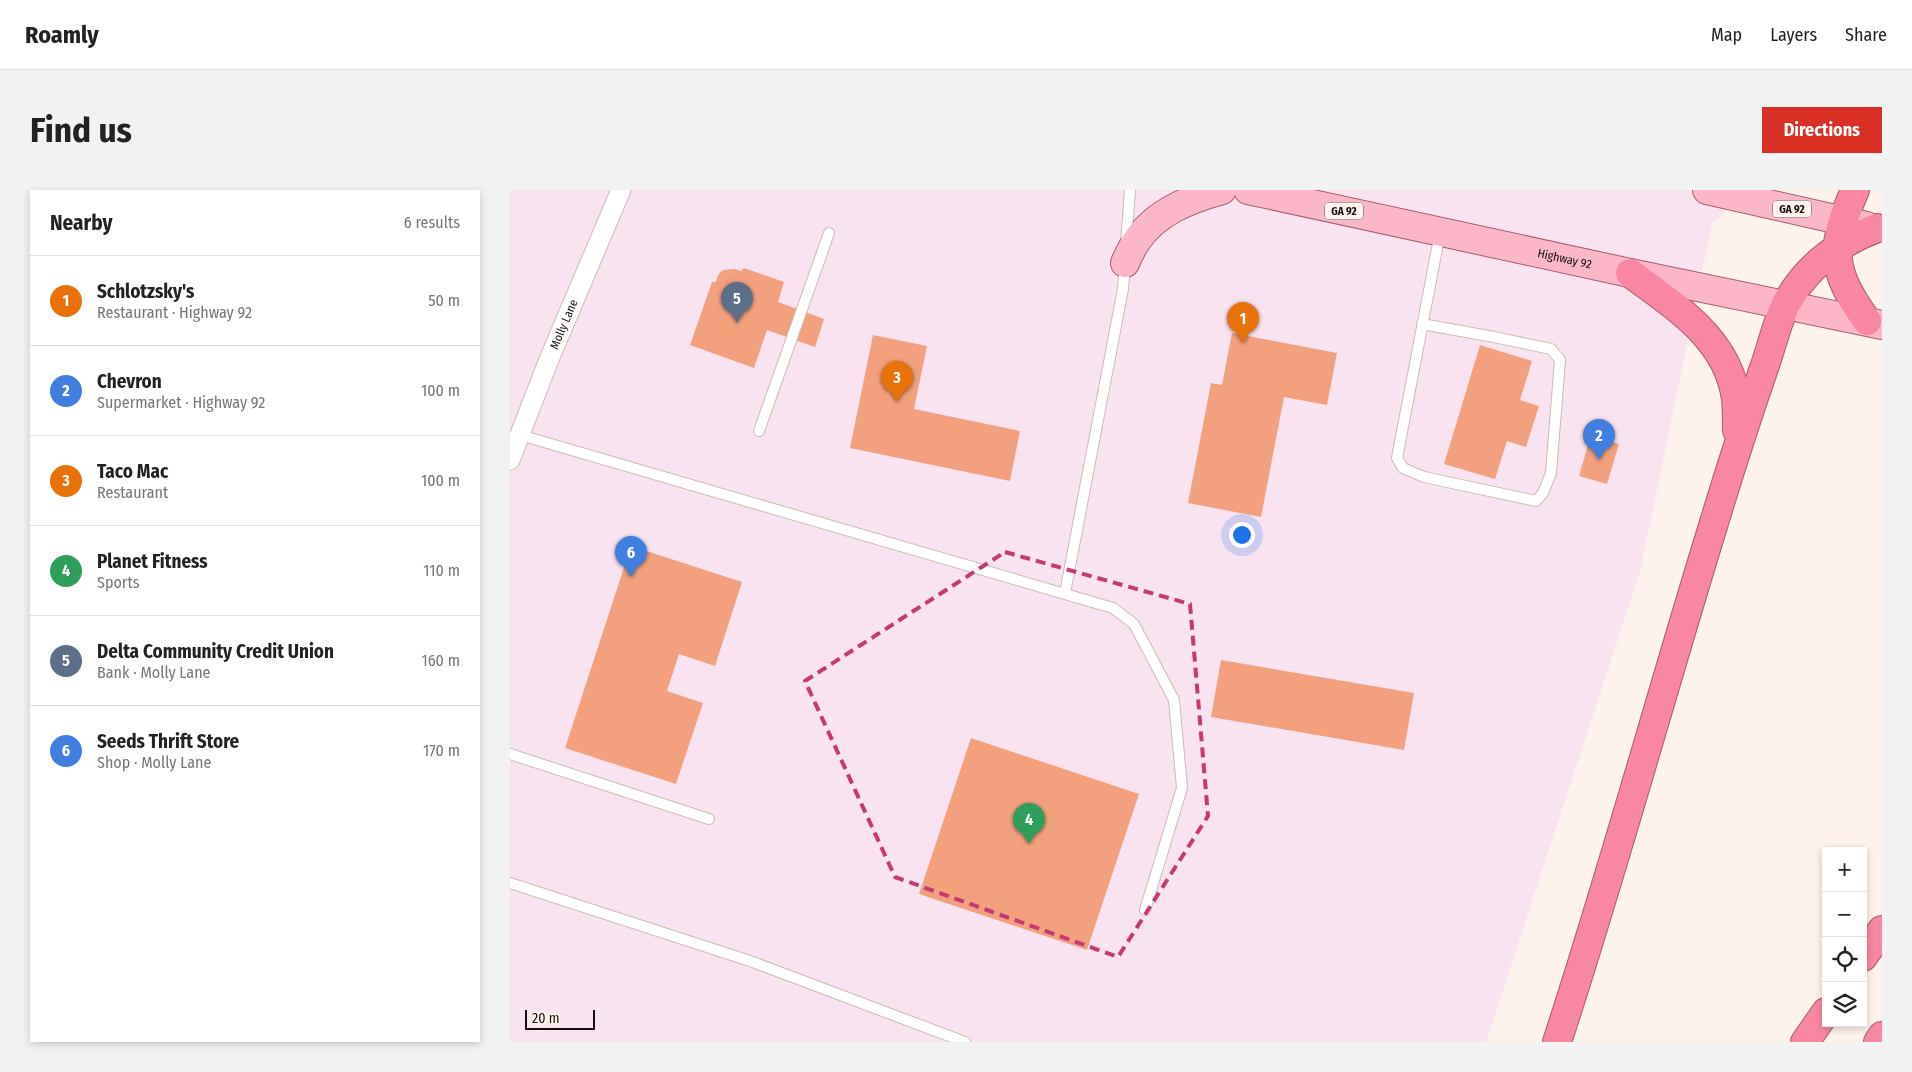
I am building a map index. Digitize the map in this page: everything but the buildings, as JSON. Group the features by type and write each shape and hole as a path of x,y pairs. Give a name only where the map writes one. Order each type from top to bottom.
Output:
{"highway":[{"path":"1854,190 1842,220 1836,248 1840,272 1850,297 1874,323"},
{"path":"1557,1042 1587,950 1665,681 1738,443 1786,305 1805,277 1836,248 1854,237 1879,229"},
{"path":"1630,273 1687,317 1707,335 1721,354 1736,398 1738,443"},
{"path":"1867,951 1882,930"},
{"path":"1805,1042 1822,1018"},
{"path":"1878,1042 1882,1036"}],"main road":[{"path":"1125,263 1136,241 1150,225 1167,212 1187,202 1222,190"},
{"name":"Highway 92","path":"1248,190 1630,273 1874,323"},
{"name":"GA 92","path":"1707,190 1879,229"}],"street":[{"name":"Molly Lane","path":"510,460 561,330 621,190"}],"lane":[{"path":"1065,593 1123,289 1130,190"},
{"path":"1422,324 1494,336 1551,349 1560,360 1551,473 1543,493 1536,501 1424,477 1403,468 1397,458 1422,324 1440,232"},
{"path":"759,431 828,233"},
{"path":"520,435 1113,608 1134,624 1174,700 1182,788 1145,910"},
{"path":"510,754 709,819"},
{"path":"510,883 750,961 965,1042"}],"highlighted area":[{"path":"1005,552 1190,604 1208,816 1118,957 895,877 805,681"}],"shaded area":[{"path":"510,190 1750,190 1712,224 1640,572 1486,1042 510,1042"}],"place":[{"name":"Delta Community Credit Union","path":"737,323"},
{"name":"Schlotzsky's","path":"1243,343"},
{"name":"Taco Mac","path":"897,402"},
{"name":"Chevron","path":"1599,460"},
{"name":"Seeds Thrift Store","path":"631,577"},
{"name":"Planet Fitness","path":"1029,844"}]}
